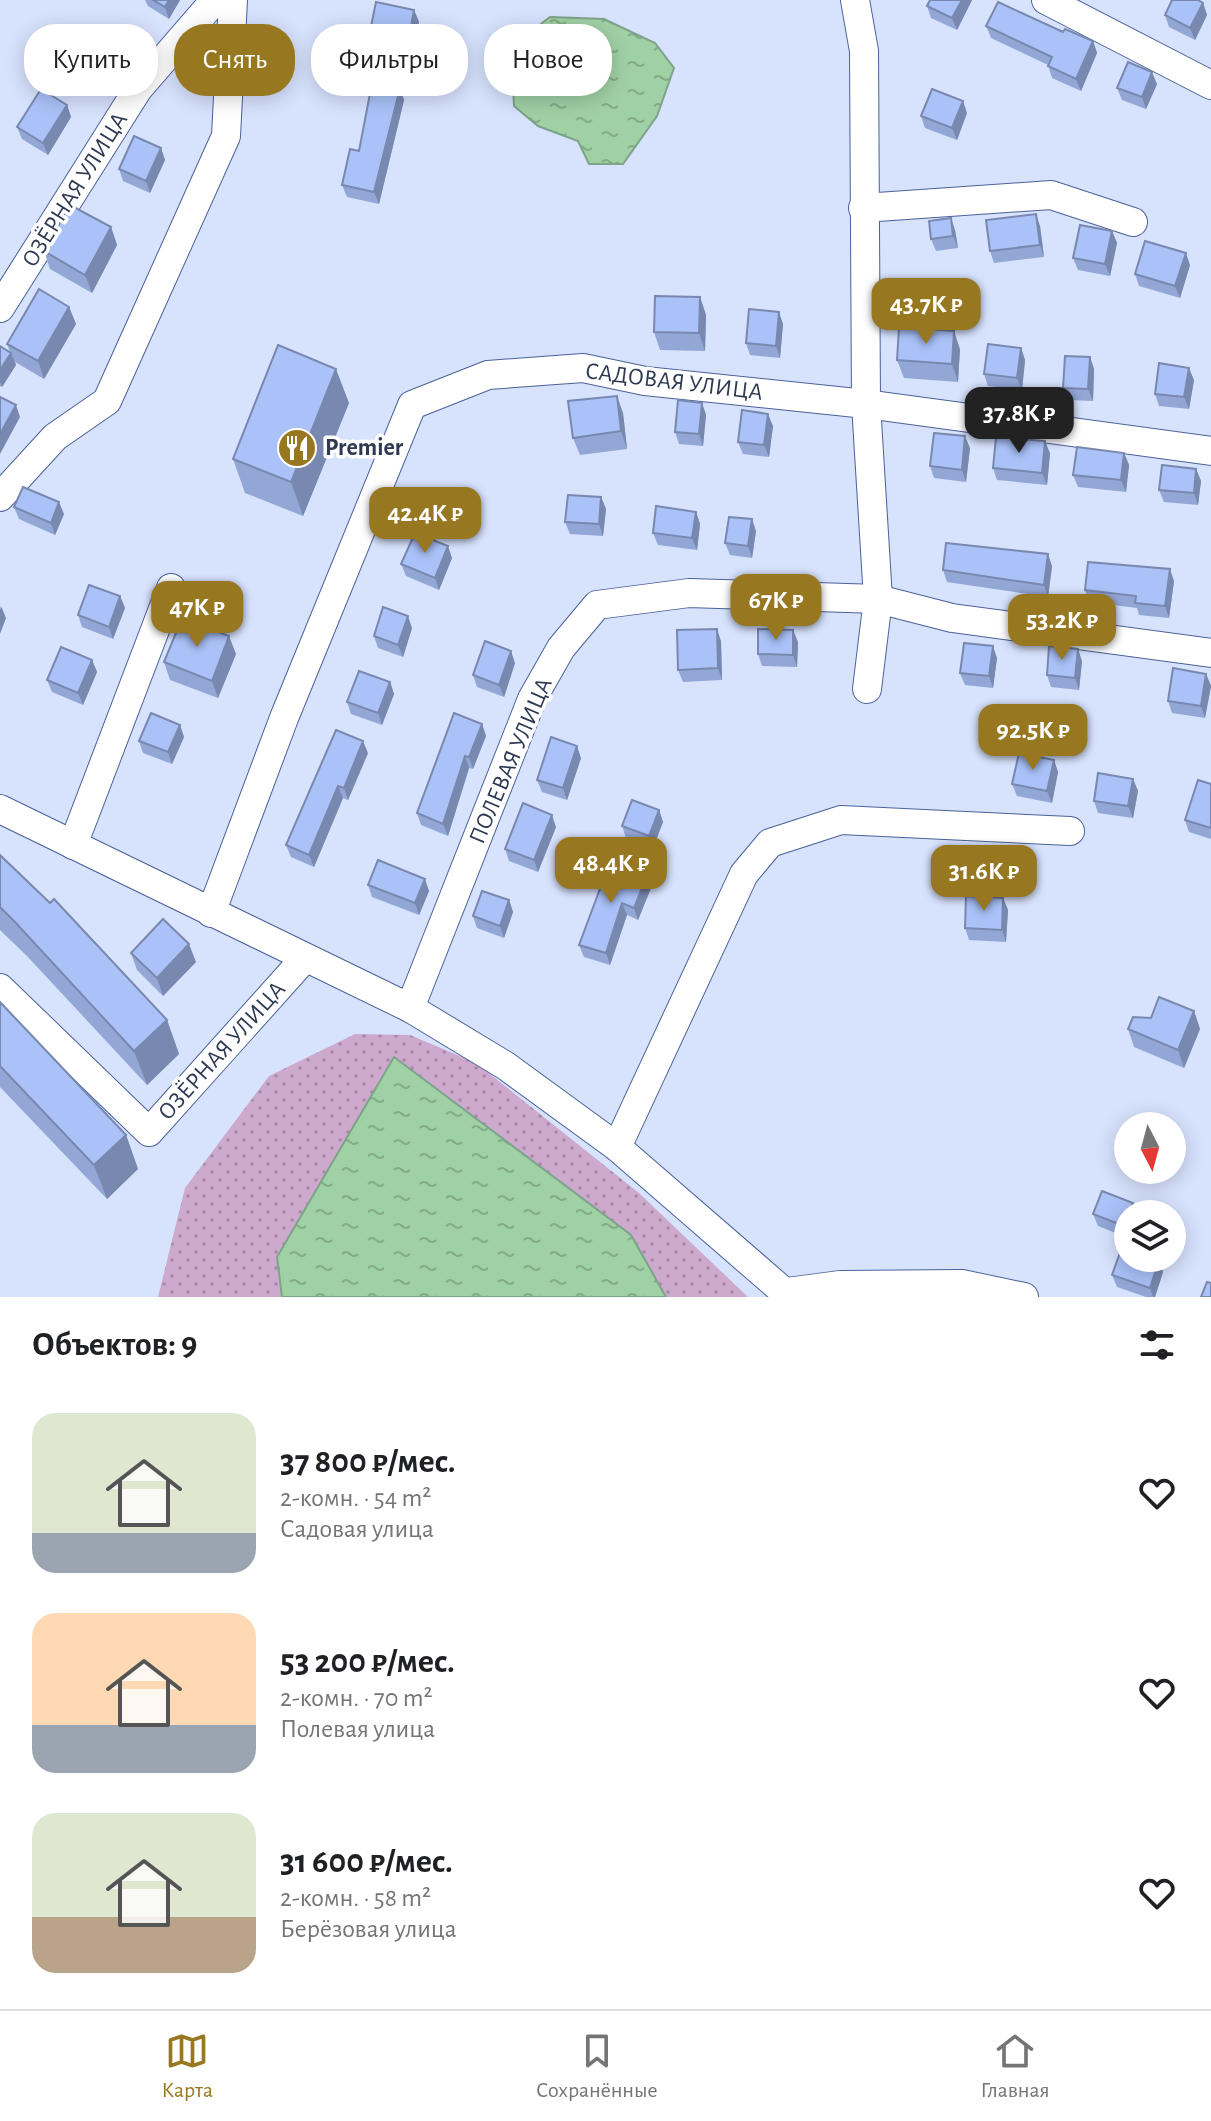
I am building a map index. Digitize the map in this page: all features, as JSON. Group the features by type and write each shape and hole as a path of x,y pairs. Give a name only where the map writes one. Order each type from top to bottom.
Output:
{"street":[{"name":"ОЗЁРНАЯ УЛИЦА","path":"0,308 138,89 215,0"},
{"path":"0,497 55,437 107,401 226,136 233,0"},
{"path":"855,0 864,51 866,404 878,599 867,689"},
{"path":"1046,0 1211,85"},
{"path":"863,208 1051,195 1133,222"},
{"name":"САДОВАЯ УЛИЦА","path":"211,913 284,718 412,405 488,375 583,368 645,381 866,404 1211,451"},
{"path":"78,833 171,588"},
{"name":"ПОЛЕВАЯ УЛИЦА","path":"410,1008 532,699 561,648 597,605 689,593 878,599 952,618 1211,653"},
{"path":"0,809 78,833 211,913 410,1008 506,1066 617,1147 788,1295 840,1285 962,1284 1024,1297"},
{"path":"617,1147 684,1009 744,874 770,843 841,820 1070,831"},
{"name":"ОЗЁРНАЯ УЛИЦА","path":"0,988 149,1132 305,958"}],"shaded area":[{"path":"355,1034 410,1035 476,1063 639,1193 748,1297 666,1297 631,1235 277,1257 282,1297 158,1297 185,1188 269,1076"}],"water":[{"path":"550,17 604,19 655,43 674,68 657,116 623,164 589,164 578,141 538,126 514,106 514,96 612,96 612,24 541,24"},
{"path":"394,1057 631,1235 666,1297 282,1297 277,1257"}],"building":[{"path":"153,0 169,0 165,7"},
{"path":"930,0 962,0 952,18 927,6"},
{"path":"1172,0 1198,0 1203,3 1190,28 1165,15"},
{"path":"376,2 414,10 411,24 371,24"},
{"path":"998,2 1063,32 1065,29 1093,41 1076,79 1048,66 1052,57 986,26"},
{"path":"1128,62 1152,72 1142,97 1117,88"},
{"path":"932,89 963,101 952,128 921,116"},
{"path":"37,96 52,96 67,105 43,143 17,127"},
{"path":"370,96 398,96 374,192 342,185 350,149 359,151"},
{"path":"134,136 161,148 146,181 119,169"},
{"path":"70,205 111,227 85,275 44,251"},
{"path":"1036,214 1040,245 990,251 986,220"},
{"path":"951,218 953,236 931,239 929,221"},
{"path":"1080,225 1112,231 1105,264 1073,258"},
{"path":"1145,241 1186,253 1175,286 1135,274"},
{"path":"39,289 69,307 38,361 7,344"},
{"path":"655,296 700,297 699,333 654,332"},
{"path":"749,309 779,312 776,346 746,343"},
{"path":"899,327 954,331 952,364 897,360"},
{"path":"988,344 1021,348 1017,378 984,374"},
{"path":"278,345 336,369 291,482 233,459"},
{"path":"0,346 11,353 0,370"},
{"path":"1065,356 1090,357 1088,389 1063,388"},
{"path":"1159,363 1189,368 1184,397 1155,394"},
{"path":"617,396 621,431 573,438 568,401"},
{"path":"0,397 16,405 0,434"},
{"path":"678,400 702,403 699,434 675,432"},
{"path":"742,410 768,414 764,445 738,442"},
{"path":"934,433 965,436 962,470 930,466"},
{"path":"996,437 1045,441 1042,473 993,468"},
{"path":"1077,447 1124,453 1121,480 1073,475"},
{"path":"1162,465 1196,469 1194,493 1159,490"},
{"path":"23,487 59,502 51,523 14,507"},
{"path":"568,495 601,497 599,524 565,522"},
{"path":"656,506 696,512 692,538 653,533"},
{"path":"729,517 752,519 748,546 725,543"},
{"path":"415,533 448,546 435,578 401,564"},
{"path":"946,543 1048,554 1044,585 943,570"},
{"path":"1088,562 1170,569 1165,606 1135,603 1136,596 1085,590"},
{"path":"89,585 120,596 109,627 78,615"},
{"path":"383,607 408,616 398,645 374,636"},
{"path":"182,618 229,636 212,681 164,662"},
{"path":"717,629 718,668 678,670 677,630"},
{"path":"758,629 793,630 793,655 758,654"},
{"path":"485,641 511,651 499,685 473,675"},
{"path":"964,643 993,646 989,676 960,673"},
{"path":"1049,646 1078,649 1075,678 1047,675"},
{"path":"61,647 92,660 78,693 47,680"},
{"path":"1173,668 1206,674 1201,706 1168,701"},
{"path":"359,671 390,682 378,713 347,702"},
{"path":"151,713 180,725 168,752 139,741"},
{"path":"454,713 482,724 469,757 465,756 443,824 417,813"},
{"path":"336,730 363,741 344,788 338,786 309,855 286,845"},
{"path":"551,737 577,746 563,788 537,780"},
{"path":"1019,753 1054,760 1047,791 1012,784"},
{"path":"1098,773 1133,779 1128,806 1094,801"},
{"path":"1198,780 1211,784 1211,828 1185,820"},
{"path":"632,800 659,810 649,836 622,826"},
{"path":"523,803 552,815 534,860 505,849"},
{"path":"0,855 50,903 54,899 167,1020 134,1051 0,907"},
{"path":"378,860 425,879 415,903 368,885"},
{"path":"610,862 647,876 634,908 622,903 606,953 579,945"},
{"path":"482,891 509,900 500,926 473,916"},
{"path":"966,896 1003,898 1002,930 965,928"},
{"path":"163,919 189,944 157,978 131,953"},
{"path":"1159,997 1194,1011 1178,1050 1128,1029 1133,1017 1151,1018"},
{"path":"0,1002 126,1135 94,1165 0,1066"},
{"path":"1102,1191 1125,1200 1114,1200 1114,1222 1093,1214"},
{"path":"1114,1269 1114,1272 1155,1272 1150,1288 1112,1275"},
{"path":"1207,1282 1211,1283 1211,1297 1201,1297"}],"place":[{"name":"Premier","path":"297,448"}]}
